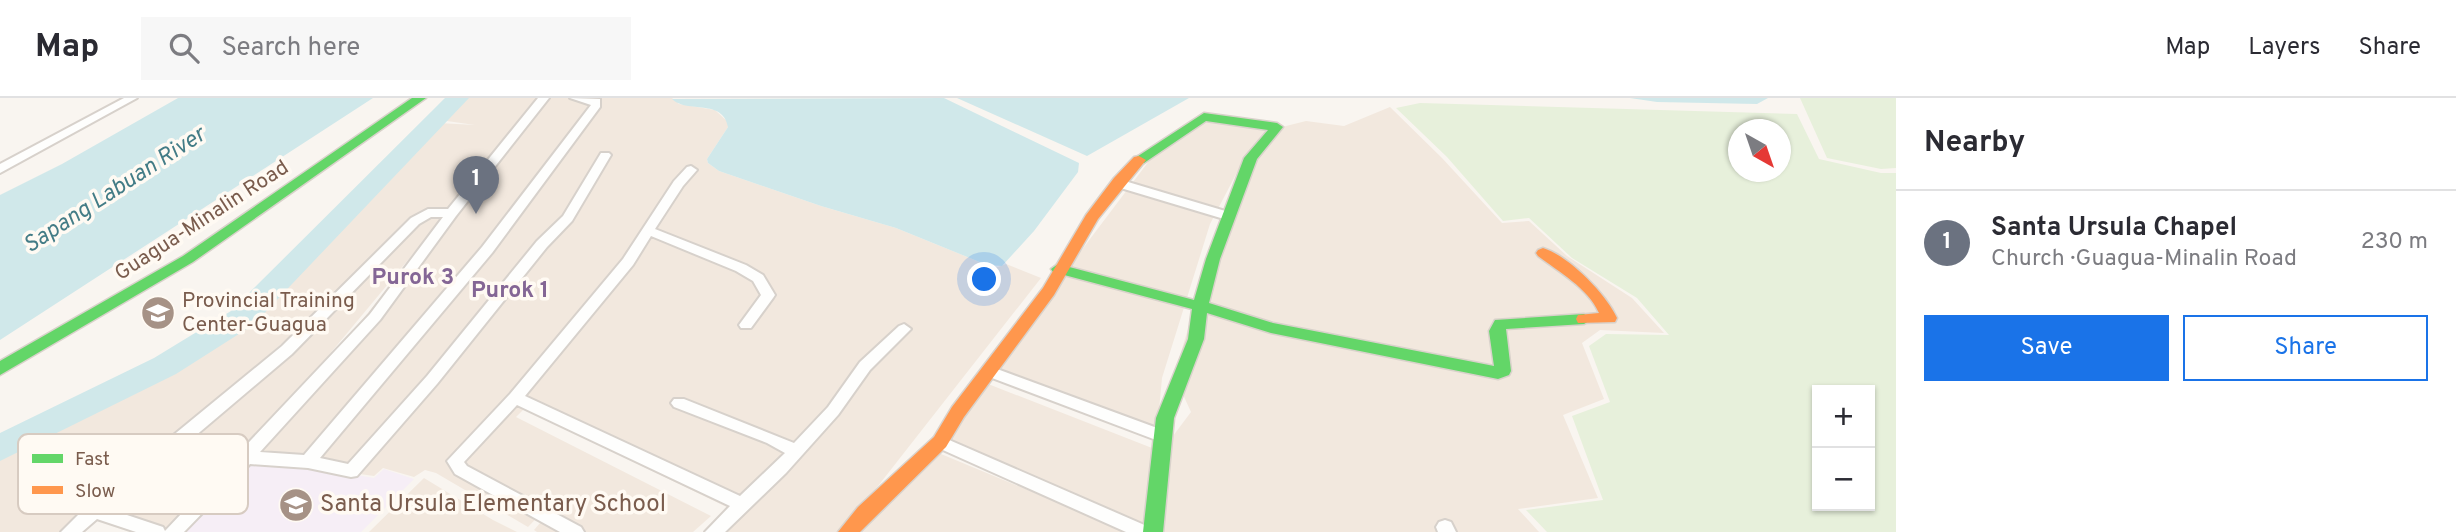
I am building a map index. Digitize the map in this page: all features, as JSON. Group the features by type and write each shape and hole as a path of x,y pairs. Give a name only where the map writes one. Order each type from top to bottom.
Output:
{"street":[{"path":"0,169 132,98"},
{"name":"Guagua-Minalin Road","path":"0,369 188,259 420,98"},
{"path":"248,455 375,317 544,98"},
{"path":"308,462 487,250 596,105 596,101 575,98"},
{"path":"848,532 865,512 940,442 1049,291 1058,269 1118,183 1142,156 1204,117 1277,127 1251,158 1213,259 1200,307 1196,339 1171,400 1162,436 1153,532"},
{"path":"248,457 308,462 351,471 432,380 542,244 568,218 605,155"},
{"path":"575,532 461,470 455,461 515,398 628,262 678,184 691,170"},
{"path":"1118,183 1228,216"},
{"path":"186,434 287,350 415,220 428,213 452,214"},
{"path":"649,231 741,268 758,278 768,295 746,326"},
{"path":"1058,269 1233,315 1272,328 1497,373 1503,372 1504,366 1497,331 1501,324 1609,318 1608,311 1590,290 1543,253"},
{"path":"714,532 796,451 833,411 865,366 904,329"},
{"path":"989,371 1162,436"},
{"path":"515,398 743,505"},
{"path":"679,403 773,439 796,451"},
{"path":"940,442 1143,532"},
{"path":"71,532 90,514"},
{"path":"102,514 157,532"},
{"path":"173,532 191,514"}],"shaded area":[{"path":"461,98 672,98 679,104 715,110 728,122 728,127 707,159 708,163 719,171 896,228 987,265 998,267 1006,264 1041,278 842,532 715,532 737,512 524,409 516,417 711,516 693,532 537,532 534,530 559,501 554,500 528,527 436,473 425,470 414,477 383,468 374,476 353,473 379,447 405,408 545,237 528,252 400,410 376,444 353,468 315,460 342,422 565,146 592,106 592,101 504,221 310,459 248,457 248,453 312,381 431,236 248,447 248,434 185,434 352,280 387,241 301,327 177,434 33,434 161,369 243,319 438,123 475,125 440,120"},
{"path":"1390,107 1502,223 1529,221 1567,256 1632,298 1664,333 1600,330 1582,343 1604,399 1563,415 1598,498 1518,509 1539,532 1161,532 1164,448 1191,412 1174,375 1208,263 1253,160 1282,127 1306,121 1344,126"},
{"path":"1211,121 1269,130 1244,159 1210,224 1162,378 1157,432 997,369 1028,321 1155,153 1191,129"},
{"path":"978,380 1152,448 1146,531 931,443"},
{"path":"18,442 18,514 84,514 63,532 0,532 0,451"},
{"path":"929,449 1129,532 858,532"},
{"name":"Santa Ursula Elementary School","path":"248,463 311,467 374,478 384,469 414,479 361,532 177,532 195,514 248,514"},
{"path":"424,478 493,520 517,532 369,532"},
{"path":"105,514 187,514 171,531"}],"green space":[{"path":"1800,98 1896,98 1896,168 1881,169 1827,158"},
{"path":"1420,103 1797,114 1819,159 1881,173 1896,173 1896,532 1547,532 1526,510 1603,500 1572,416 1610,402 1589,346 1606,334 1669,335 1637,298 1572,258 1529,218 1503,221 1447,157 1396,108"}],"water":[{"name":"Sapang Labuan River","path":"178,98 373,98 0,340 0,195 62,164"},
{"path":"944,98 1079,163 1078,172 1034,231 1002,266 987,265 896,228 719,171 708,163 707,159 728,127 725,118 712,109 686,106 672,99"},
{"path":"957,98 1189,98 1087,156"},
{"path":"1630,98 1768,98 1757,104 1657,102"}],"waterway":[{"path":"28,434 165,366 242,318 458,98"},
{"path":"0,448 18,439"}],"traffic: fast":[{"path":"0,369 188,259 420,98"},
{"path":"1139,160 1204,117 1277,127 1251,158 1213,259 1200,307 1196,339 1165,418 1153,532"},
{"path":"1058,269 1233,315 1271,328 1498,373 1503,371 1497,331 1501,324 1584,319"}],"traffic: slow":[{"path":"848,532 865,512 940,442 958,412 1049,291 1091,218 1139,160"},
{"path":"1543,253 1590,289 1605,308 1609,318 1584,319"}],"place":[{"name":"Santa Ursula Chapel","path":"476,214"},
{"name":"Provincial Training Center-Guagua","path":"158,313"},
{"name":"Santa Ursula Elementary School","path":"296,505"}],"district":[{"name":"Purok 3","path":"413,278"},
{"name":"Purok 1","path":"510,291"}]}
